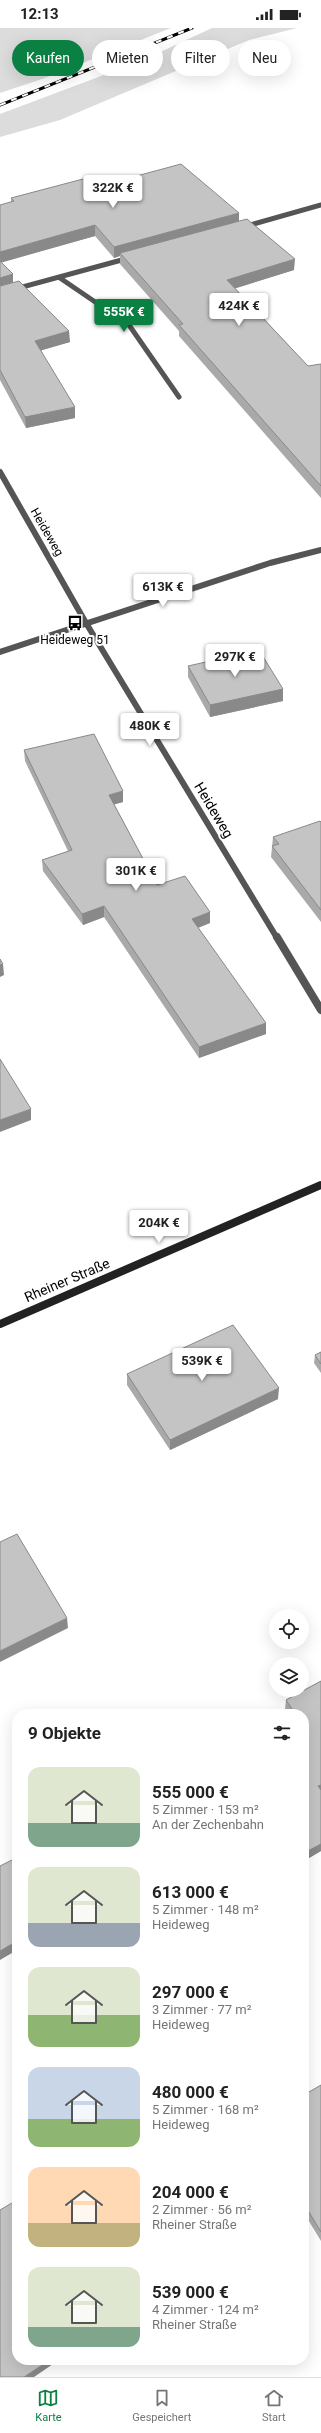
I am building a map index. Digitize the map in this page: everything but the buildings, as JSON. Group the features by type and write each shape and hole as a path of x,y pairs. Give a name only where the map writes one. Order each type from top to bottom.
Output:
{"main road":[{"name":"Rheiner Straße","path":"0,1324 321,1185"}],"street":[{"path":"237,229 321,205"},
{"path":"0,293 137,256"},
{"path":"60,278 129,325 179,397"},
{"name":"Heideweg","path":"0,472 86,623 321,1010"},
{"path":"0,652 270,563 321,550"}],"shaded area":[{"path":"0,28 171,28 141,40 92,40 92,59 84,63 84,40 12,40 12,76 50,76 0,93"},
{"path":"212,28 297,28 249,40 238,40 238,45 230,48 230,40 186,40"},
{"path":"171,47 171,73 60,120 0,137 0,114 101,76 163,76 163,51"}],"railway":[{"path":"0,105 192,28"}],"place":[{"name":"Heideweg 51","path":"75,623"}]}
